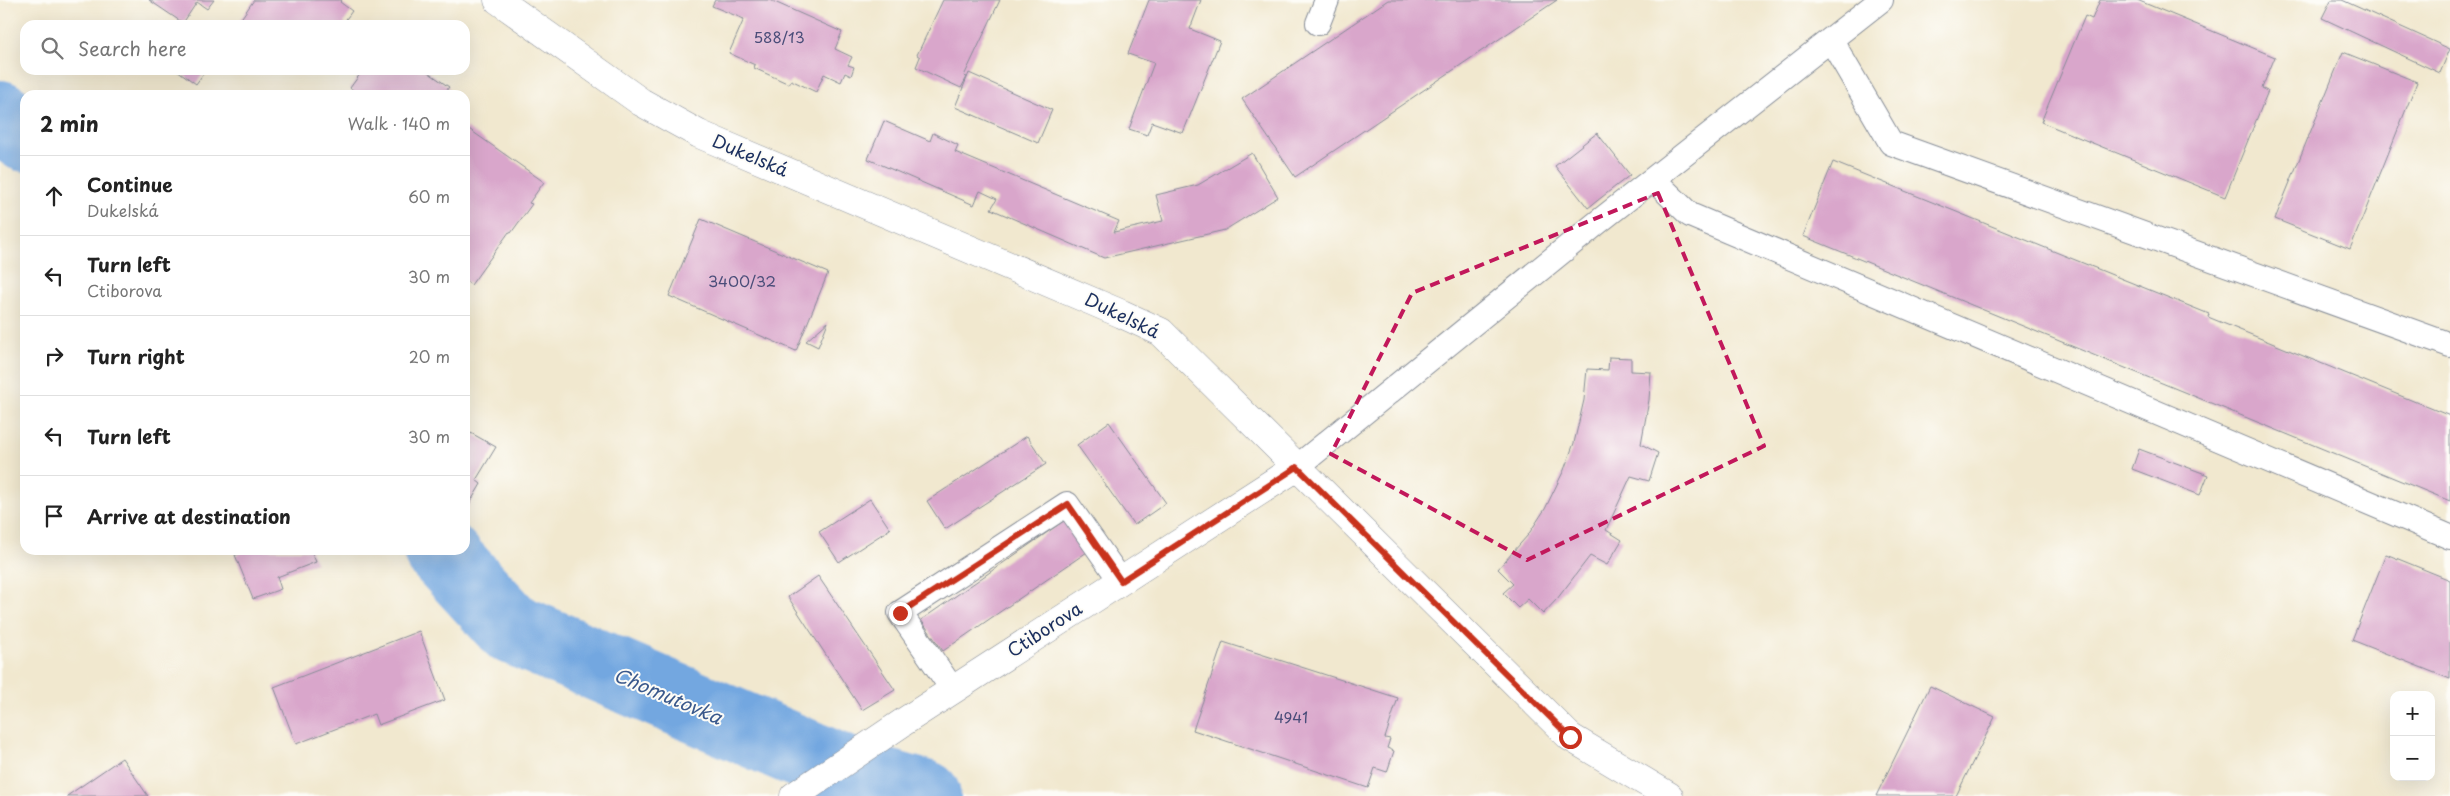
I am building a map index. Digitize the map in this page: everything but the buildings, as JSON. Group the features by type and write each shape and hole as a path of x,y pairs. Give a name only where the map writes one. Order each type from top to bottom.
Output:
{"street":[{"name":"Dukelská","path":"498,0 641,102 699,134 1161,332 1570,737 1669,796"},
{"name":"Ctiborova","path":"794,796 905,720 1297,467"}],"lane":[{"path":"1318,23 1327,0"},
{"path":"1297,467 1653,179 1881,0"},
{"path":"1830,40 1891,143 2450,345"},
{"path":"1653,179 1690,215 2450,536"},
{"path":"953,690 900,613 1059,509 1068,504 1121,581"}],"highlighted area":[{"path":"1658,193 1764,446 1527,560 1331,454 1412,293"}],"waterway":[{"name":"Chomutovka","path":"0,116 20,132"},
{"name":"Chomutovka","path":"444,555 511,628 855,776 925,796"}],"route":[{"path":"900,613 1068,504 1121,581 1297,467 1570,737"}]}
